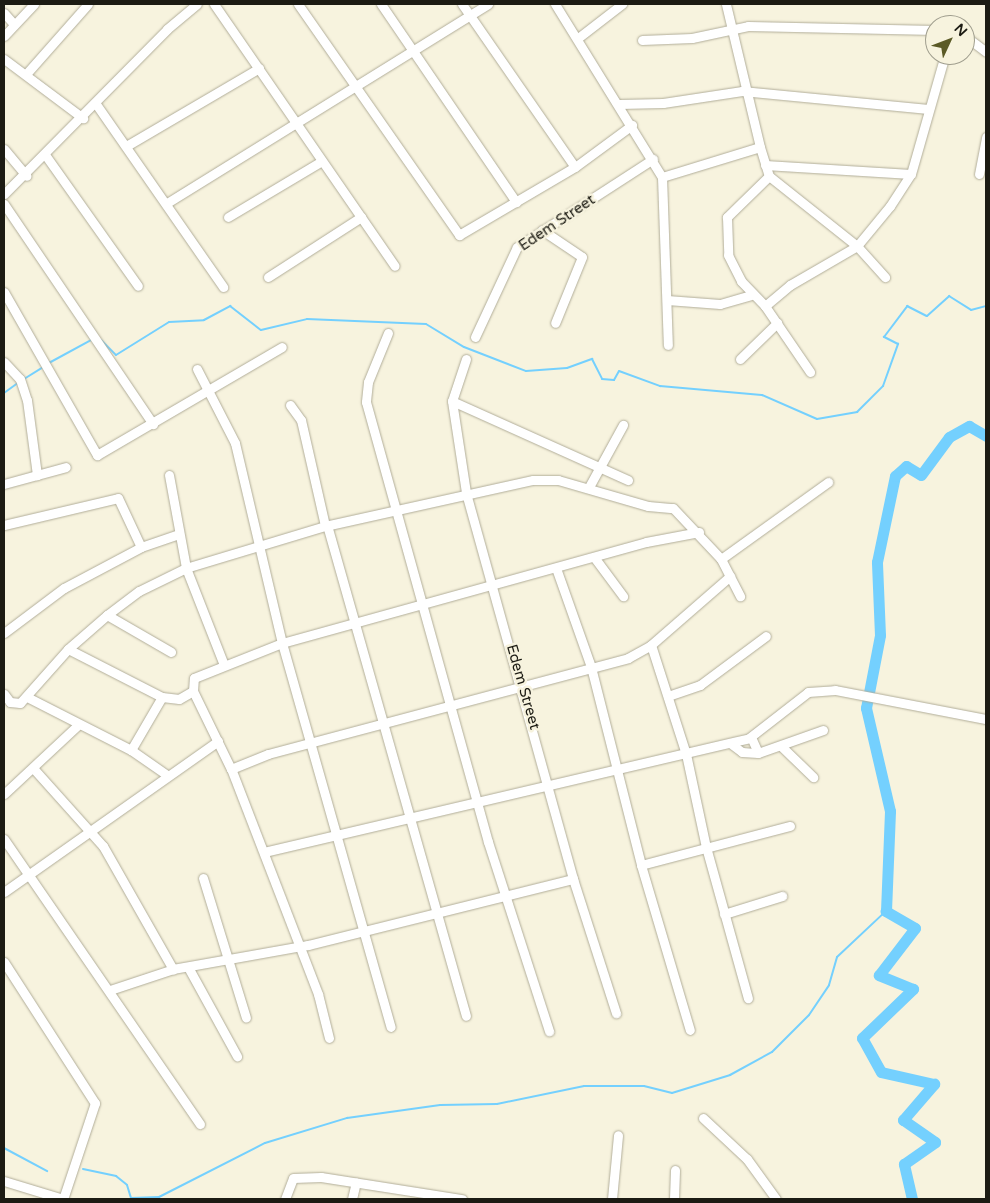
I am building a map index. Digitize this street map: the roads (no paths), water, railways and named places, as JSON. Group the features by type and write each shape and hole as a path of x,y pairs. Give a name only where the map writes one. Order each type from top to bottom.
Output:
{"street":[{"path":"4,36 34,4"},
{"path":"27,74 88,4"},
{"path":"4,194 27,176 167,29 197,4"},
{"path":"214,4 395,266"},
{"path":"298,4 456,234 466,233 575,167 632,125"},
{"path":"381,4 516,202"},
{"path":"462,4 575,167"},
{"path":"167,203 355,86 415,53 488,4"},
{"path":"555,4 620,104 662,177 668,345"},
{"path":"578,38 622,4"},
{"path":"726,4 749,92 760,147 769,176 857,246 885,277"},
{"path":"4,13 14,24"},
{"path":"642,40 692,38 731,28 829,25 925,30"},
{"path":"975,44 986,52"},
{"path":"4,59 27,74 83,118"},
{"path":"765,306 790,284 857,246 911,174 942,65"},
{"path":"128,145 258,68"},
{"path":"620,104 663,104 749,92 928,109"},
{"path":"96,104 128,145 223,287"},
{"path":"979,174 986,137"},
{"path":"662,177 760,147"},
{"path":"4,149 27,176"},
{"path":"46,156 138,286"},
{"path":"228,217 322,160"},
{"name":"Edem Street","path":"475,336 517,247 653,160"},
{"path":"765,165 911,174"},
{"path":"769,176 727,218 728,255 751,295 765,306 810,372"},
{"path":"4,204 153,424"},
{"path":"268,276 361,217"},
{"path":"542,230 582,257 554,323"},
{"path":"4,292 94,454 101,455 282,347"},
{"path":"666,300 720,304 751,295"},
{"path":"740,359 777,323"},
{"path":"388,333 366,392 394,510 424,604 477,802 549,1031"},
{"name":"Edem Street","path":"466,359 452,401 466,493 551,786 574,880 616,1013"},
{"path":"4,362 20,379 28,400 37,475"},
{"path":"197,369 235,443 257,545 282,643 390,1027"},
{"path":"452,401 596,469 628,480"},
{"path":"290,405 301,420 326,525 466,1016"},
{"path":"589,487 596,469 623,425"},
{"path":"4,484 66,467"},
{"path":"168,475 186,568 224,665"},
{"path":"4,694 16,703 27,697 68,649 106,615 139,591 186,568 326,525 466,493 533,480 558,480 589,487 648,506 673,508 699,532 721,559 740,596"},
{"path":"721,559 828,482"},
{"path":"4,525 118,498 141,548"},
{"path":"328,1038 300,944 231,769 194,691 194,678 282,643 594,557 699,532"},
{"path":"4,633 37,604 141,548 179,534"},
{"path":"594,557 623,596"},
{"path":"556,568 591,667 620,771 640,865 690,1030"},
{"path":"231,769 310,743 451,705 522,683 628,658 651,645 730,576"},
{"path":"106,615 171,652"},
{"path":"668,696 700,685 766,636"},
{"path":"651,645 686,754 706,847 748,998"},
{"path":"68,649 162,697 179,699 194,691"},
{"path":"264,852 335,833 410,819 477,802 620,771 730,743 751,736 808,692 846,692 986,720"},
{"path":"27,697 77,726 131,750 167,775"},
{"path":"131,750 162,697"},
{"path":"4,794 77,726"},
{"path":"730,743 742,752 758,753 781,746 800,735 823,730"},
{"path":"751,736 758,753"},
{"path":"4,892 91,832 167,775 218,741"},
{"path":"781,746 813,777"},
{"path":"33,768 91,832 143,912 173,969"},
{"path":"640,865 790,826"},
{"path":"4,839 110,990 200,1124"},
{"path":"203,878 227,962 246,1018"},
{"path":"110,990 173,969 227,962 300,944 362,932 574,880"},
{"path":"724,914 782,896"},
{"path":"4,962 96,1103 63,1199 4,1181"},
{"path":"188,967 237,1056"},
{"path":"704,1118 746,1159 776,1199"},
{"path":"612,1199 618,1135"},
{"path":"674,1199 675,1170"},
{"path":"285,1199 293,1178 356,1182 462,1199"},
{"path":"352,1199 356,1182"}],"waterway":[{"path":"101,340 116,355 169,322 204,320 230,306 261,330 307,319 426,324 464,347 526,371 567,368 592,359 602,379 614,380 619,371 660,386 762,395 817,419 857,412 883,386 898,344 884,337 907,306 927,316 949,296 971,310 986,306"},
{"path":"47,364 91,340"},
{"path":"24,379 43,367"},
{"path":"4,393 18,383"},
{"path":"912,1199 904,1164 935,1142 903,1120 934,1084 881,1072 862,1038 913,989 879,975 915,928 886,911 890,811 866,708 880,635 877,562 895,476 906,466 921,475 949,437 969,426 986,436"},
{"path":"83,1169 116,1176 127,1185 131,1198 159,1197 265,1143 347,1118 440,1105 497,1104 584,1086 644,1086 672,1093 730,1075 772,1052 809,1015 829,985 837,957 886,911"},
{"path":"4,1148 47,1171"}]}
